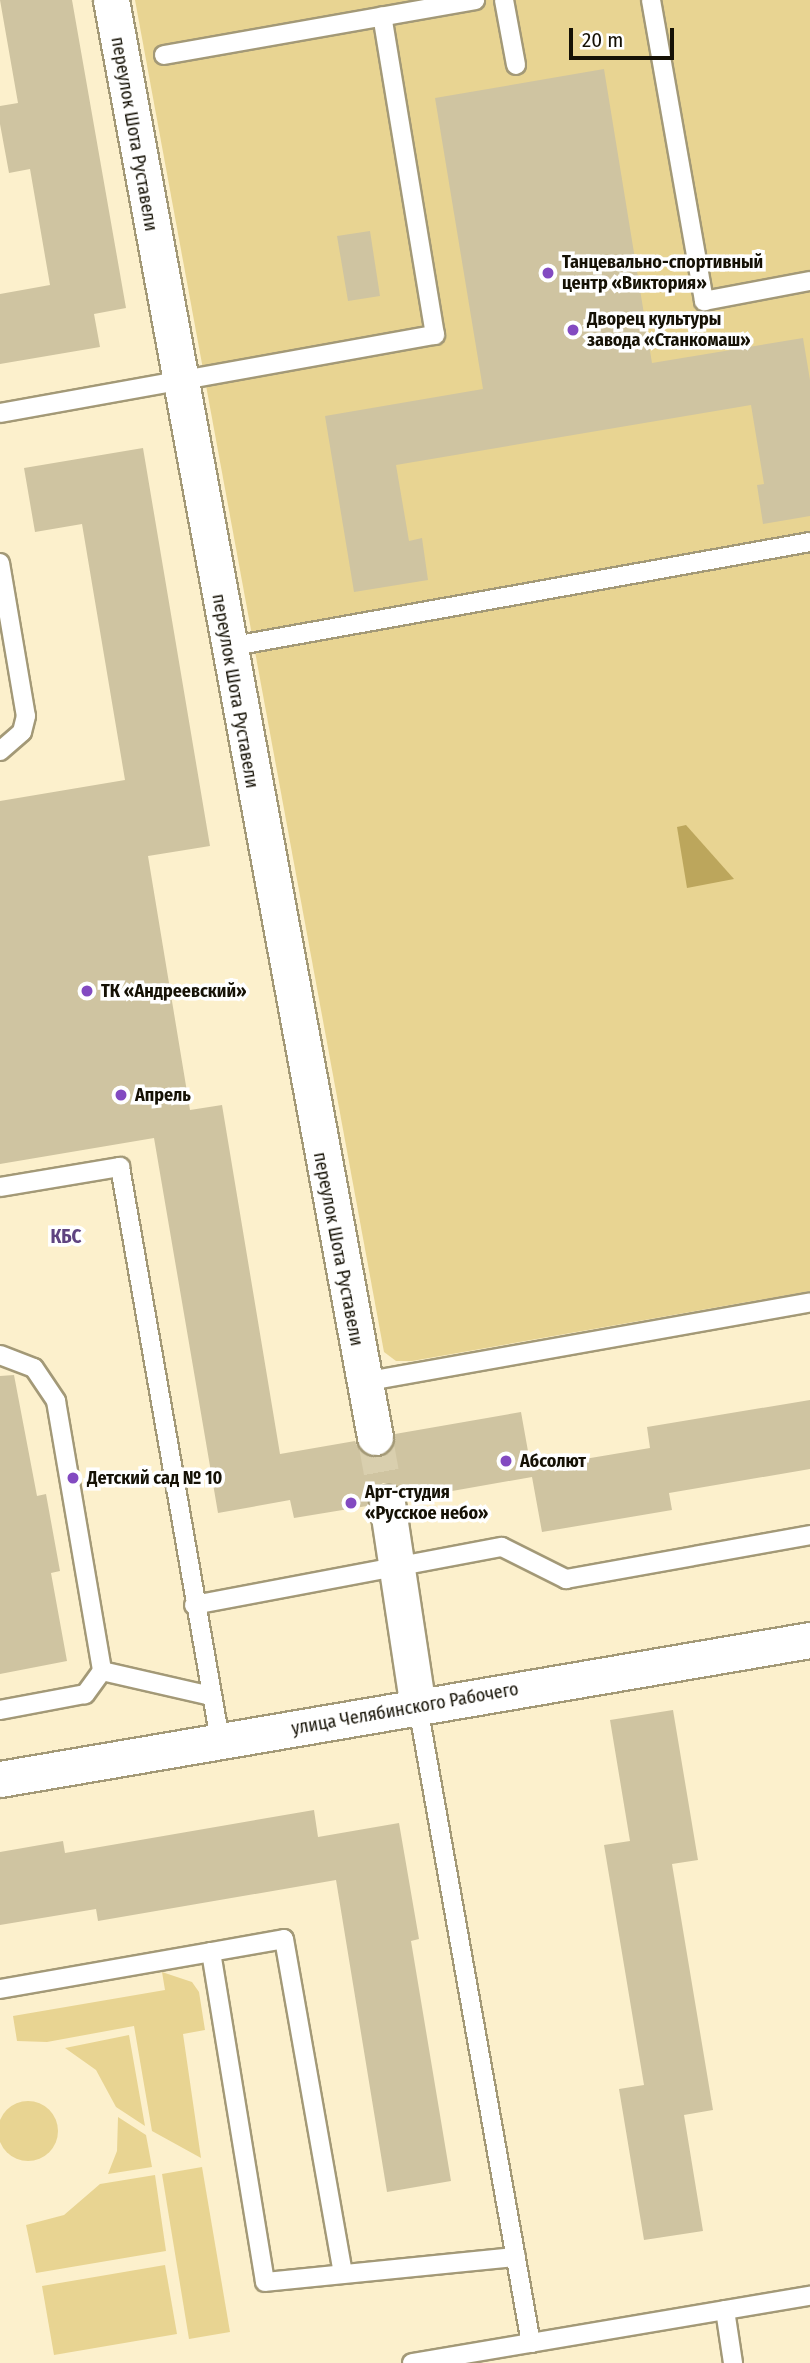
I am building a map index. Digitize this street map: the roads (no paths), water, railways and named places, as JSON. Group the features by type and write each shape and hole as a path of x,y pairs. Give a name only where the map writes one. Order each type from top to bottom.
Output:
{"street":[{"name":"переулок Шота Руставели","path":"111,0 177,382 375,1437"},
{"path":"387,1503 400,1568 418,1706"},
{"name":"улица Челябинского Рабочего","path":"0,1779 810,1640"}],"lane":[{"path":"164,55 475,0"},
{"path":"504,0 516,65"},
{"path":"651,0 704,301 810,281"},
{"path":"0,413 435,335 382,16"},
{"path":"228,647 810,542"},
{"path":"0,563 26,716 22,732 0,751"},
{"path":"0,1187 120,1167 194,1605 220,1740"},
{"path":"363,1382 810,1301"},
{"path":"0,1355 34,1368 56,1401 102,1671 85,1695 0,1710"},
{"path":"194,1605 502,1547 566,1579 810,1535"},
{"path":"102,1671 211,1696"},
{"path":"418,1706 531,2343"},
{"path":"0,1989 284,1940 343,2272"},
{"path":"211,1952 265,2282 343,2272 516,2257"},
{"path":"412,2363 810,2296"},
{"path":"725,2310 733,2363"}],"tunnel":[{"path":"375,1437 387,1503"}],"place":[{"name":"Танцевально-спортивный центр «Виктория»","path":"548,273"},
{"name":"Дворец культуры завода «Станкомаш»","path":"573,330"},
{"name":"ТК «Андреевский»","path":"87,991"},
{"name":"Апрель","path":"121,1095"},
{"name":"Абсолют","path":"506,1461"},
{"name":"Детский сад № 10","path":"73,1478"},
{"name":"Арт-студия «Русское небо»","path":"351,1503"}],"district":[{"name":"КБС","path":"66,1237"}]}
